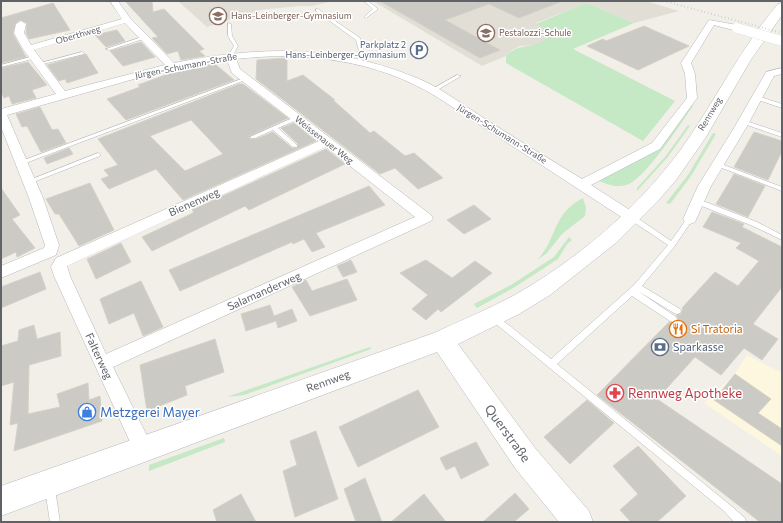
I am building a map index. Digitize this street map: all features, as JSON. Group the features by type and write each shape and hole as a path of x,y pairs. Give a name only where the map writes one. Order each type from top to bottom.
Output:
{"main road":[{"name":"Rennweg","path":"1,501 442,340 493,317 545,287 577,264 631,217 682,160 749,50 782,7"},
{"name":"Querstraße","path":"442,340 525,458 578,522"}],"street":[{"path":"114,1 127,20 173,68"},
{"name":"Oberthweg","path":"34,56 127,20"},
{"path":"583,184 656,146 692,98 690,74 686,63 712,22 782,41"},
{"path":"21,24 19,33 63,96"},
{"name":"Jürgen-Schumann-Straße","path":"1,113 135,76 230,56 296,53 325,54 359,61 415,81 583,184 631,217"},
{"name":"Weissenauer Weg","path":"230,56 236,71 426,218"},
{"path":"690,219 696,201 716,164 743,122 770,74 782,71"},
{"name":"Falterweg","path":"1,113 29,182 52,244 60,272 102,364 143,448"},
{"name":"Bienenweg","path":"1,272 56,256 327,142"},
{"name":"Salamanderweg","path":"102,364 426,218"}],"lane":[{"path":"366,1 376,9 366,17"},
{"path":"317,10 358,39 362,55 359,61"},
{"path":"229,24 230,36 236,46 230,56"},
{"path":"108,49 144,38"},
{"path":"1,66 34,56 82,53"},
{"path":"770,74 782,75"},
{"path":"432,91 459,76"},
{"path":"21,163 246,79"},
{"path":"757,98 782,106"},
{"path":"253,137 297,118"},
{"path":"743,122 782,135"},
{"path":"274,128 295,146"},
{"path":"29,182 98,156"},
{"path":"716,164 782,189"},
{"path":"696,201 755,224 782,238"},
{"path":"631,217 672,245"},
{"path":"551,364 634,289 672,245 690,219"},
{"path":"634,289 675,315"},
{"path":"493,317 727,508 741,522"},
{"path":"49,483 55,522"}],"shaded area":[{"name":"Hans-Leinberger-Gymnasium","path":"178,1 333,1 312,6 259,10 207,27"},
{"name":"Pestalozzi-Schule","path":"373,1 646,1 679,11 634,23 586,3 536,23 546,29 548,36 542,42 535,45 520,46 512,50 506,56 482,66"},
{"path":"747,355 782,373 782,456 704,403 735,374"}],"green space":[{"path":"586,3 634,23 573,49 675,101 643,141 506,63 506,56 512,51 517,48 538,44 548,36 546,29 536,24"},
{"path":"689,105 693,106 671,137 652,163 634,181 626,185 614,186 596,179 651,152"},
{"path":"688,125 690,126 667,158 637,191 637,188 665,157"},
{"path":"713,133 716,134 691,176 670,204 666,203 688,175"},
{"path":"583,198 586,208 585,216 562,234 546,254 538,259 549,242 560,219 573,204"},
{"path":"569,237 572,240 567,244 558,259 515,287 477,308 474,304 511,285 554,257"},
{"path":"370,347 371,349 244,395 227,397"},
{"path":"224,438 225,442 149,471 149,465"}],"building":[{"path":"125,1 152,1 153,12 164,9 204,49 199,51 205,56 181,60 178,51 167,54 152,38 158,37"},
{"path":"380,1 560,2 519,18 489,4 445,20 500,50 480,58"},
{"path":"53,3 70,30 29,39 26,33 27,23 20,20 15,24 13,34 26,57 1,63 1,18"},
{"path":"644,26 689,46 638,70 587,46 603,39 606,41"},
{"path":"117,30 125,41 106,47 95,35"},
{"path":"141,42 155,57 123,66 110,51"},
{"path":"86,54 98,73 67,83 65,79 59,81 47,65"},
{"path":"287,58 287,81 303,75 335,100 333,100 370,133 374,131 405,156 414,153 443,178 418,189 395,168 380,174 256,79 257,60"},
{"path":"28,62 47,85 32,90 36,98 12,104 9,96 4,98 1,91 1,68"},
{"path":"215,64 234,80 126,120 107,99 140,87 138,85 179,70"},
{"path":"239,84 243,84 288,118 249,136 250,139 256,139 273,132 292,148 297,148 298,144 281,128 294,123 316,141 183,200 156,169 109,189 101,179 109,176 104,170 118,165 98,139","holes":["191,120 223,154 185,171 150,136"]},
{"path":"40,107 52,130 58,129 66,143 41,152 27,126 22,127 16,114"},
{"path":"754,132 782,141 782,151 768,180 734,167"},
{"path":"69,148 73,154 47,164 44,158"},
{"path":"326,149 345,164 249,210 245,206 152,251 142,237 189,215 194,212 192,210"},
{"path":"734,174 765,186 748,217 716,204"},
{"path":"90,183 114,230 79,246 59,214 55,214 46,199"},
{"path":"369,186 385,205 316,233 325,247 312,252 304,239 293,244 292,242 180,291 169,270"},
{"path":"1,188 20,215 12,219 35,248 17,257 16,252 1,259"},
{"path":"474,205 491,219 464,234 447,220"},
{"path":"712,212 744,224 742,227 782,247 782,287 753,324 778,339 762,360 744,348 721,375 695,357 657,399 782,484 782,522 760,522 597,395 669,322 677,322 678,318 676,315 681,314 682,308 715,272 738,286 759,261 736,248 741,243 703,227"},
{"path":"121,243 131,262 96,279 87,259"},
{"path":"351,260 357,272 343,277 337,266"},
{"path":"426,260 452,278 475,261 492,273 441,312 438,309 426,320 412,309 428,295 400,273"},
{"path":"40,272 46,289 1,308 1,287"},
{"path":"347,279 357,300 310,316 292,287 306,280 312,291"},
{"path":"141,281 163,327 143,336 134,313 109,324 100,299"},
{"path":"270,305 274,316 292,309 297,321 278,328 276,321 246,331 241,314"},
{"path":"34,325 37,339 60,332 61,356 29,365 28,414 60,407 57,394 88,383 89,400 100,396 102,421 14,451 18,423 10,425 14,382 1,386 1,346 18,341 19,330"},
{"path":"215,339 224,372 185,386 187,395 147,411 140,365"},
{"path":"735,374 771,399 758,413 782,429 782,446 714,400"},
{"path":"418,390 439,427 358,467 339,427"},
{"path":"587,400 614,423 570,464 544,437"},
{"path":"316,431 338,499 295,517 283,471 297,465 290,441"},
{"path":"476,442 489,465 461,479 455,466 446,470 440,458"},
{"path":"638,446 686,496 657,522 631,522 620,510 638,494 613,466"},
{"path":"365,478 382,522 356,522 344,489"},
{"path":"515,493 529,509 514,522 483,522"},
{"path":"241,494 256,522 217,522 213,510"},
{"path":"424,494 446,522 391,522"}],"railway":[{"path":"664,1 782,33"}],"place":[{"name":"Hans-Leinberger-Gymnasium","path":"218,16"},
{"name":"Pestalozzi-Schule","path":"486,33"},
{"name":"Parkplatz 2 Hans-Leinberger-Gymnasium","path":"419,50"},
{"name":"Si Tratoria","path":"678,329"},
{"name":"Sparkasse","path":"660,347"},
{"name":"Rennweg Apotheke","path":"615,393"},
{"name":"Metzgerei Mayer","path":"87,412"}]}
